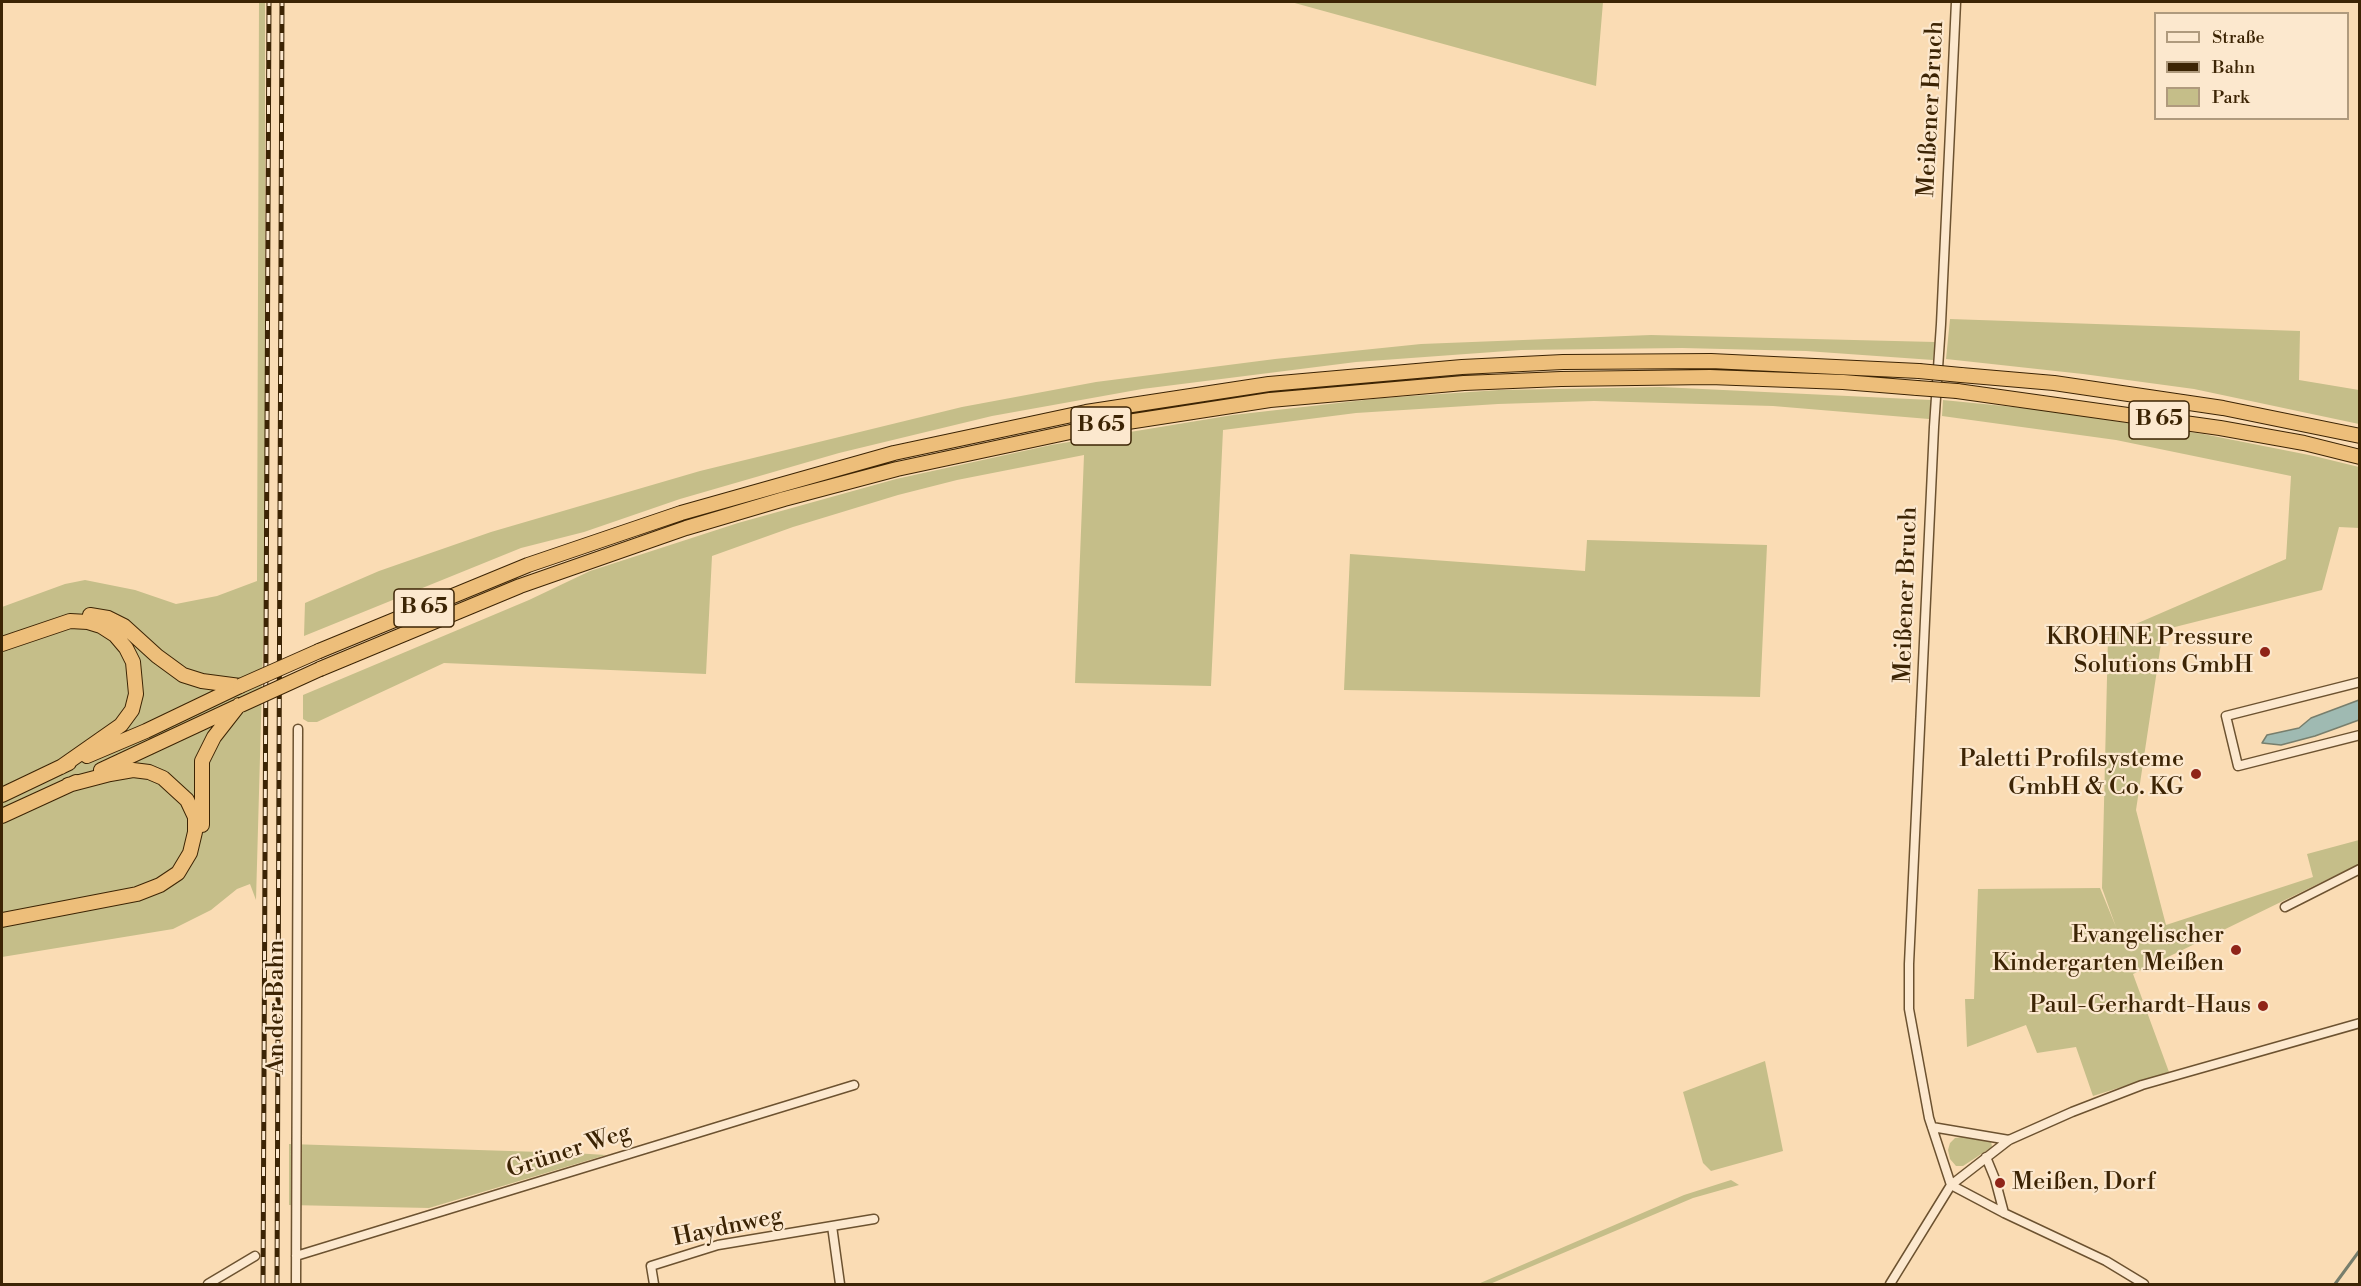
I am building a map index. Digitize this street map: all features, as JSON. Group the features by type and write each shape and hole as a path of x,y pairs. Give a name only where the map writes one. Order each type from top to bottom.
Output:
{"highway":[{"name":"B 65","path":"2,795 319,651 528,565 681,513 894,453 1086,412 1269,384 1462,367 1563,362 1701,361 1919,371 2054,383 2223,408 2360,436"},
{"name":"B 65","path":"2,816 320,669 520,586 686,528 897,469 1089,428 1270,400 1415,386 1561,378 1710,377 1843,382 1957,391 2220,428 2304,443 2360,457"},
{"path":"2,639 64,617 93,615 108,618 124,626 157,656 183,675 202,681 240,686"},
{"path":"2,644 70,621 88,622 102,626 115,635 134,662 136,694 132,710 121,724 61,767"},
{"path":"2,926 142,898 165,889 182,877 196,856 202,832 202,761 214,738 240,705"},
{"path":"2,920 137,894 160,885 178,873 190,853 195,832 195,817 187,800 163,778 149,772 133,770 68,785"}],"street":[{"name":"Meißener Bruch","path":"1951,1185 1929,1118 1909,1009 1909,964 1956,2"},
{"path":"2360,682 2226,716 2238,766 2360,735"},
{"name":"An der Bahn","path":"296,1284 298,729"},
{"path":"2285,907 2360,869"},
{"path":"1890,1284 1951,1185 2009,1140 2142,1085 2360,1023"},
{"name":"Grüner Weg","path":"296,1256 854,1085"},
{"path":"1932,1127 2009,1140"},
{"path":"1986,1157 1995,1179 2004,1213"},
{"path":"1951,1185 2004,1213 2106,1261 2144,1284"},
{"name":"Haydnweg","path":"654,1284 651,1266 718,1245 874,1219"},
{"path":"832,1226 840,1284"},
{"path":"208,1284 255,1256"}],"green space":[{"path":"259,2 265,2 265,577 256,900 250,884 237,889 211,910 173,929 2,957 2,607 65,584 85,580 135,590 176,604 217,596 257,581"},
{"path":"1291,2 1603,2 1596,86"},
{"path":"1950,319 2300,331 2299,380 2359,390 2359,424 2194,389 1946,359"},
{"path":"1651,335 1935,342 1933,360 1806,351 1682,348 1521,350 1356,362 1142,389 992,416 839,453 680,499 584,532 521,548 304,636 305,603 379,571 491,532 700,471 962,407 1096,382 1275,359 1421,344"},
{"path":"1661,387 1931,400 1929,419 1773,406 1594,401 1498,404 1356,413 1223,430 1211,686 1075,683 1084,455 957,480 898,495 793,527 712,556 706,674 444,663 317,722 308,722 303,719 303,695 529,600 590,571 738,523 896,479 1051,445 1233,415 1382,398 1499,390"},
{"path":"1943,400 2034,409 2203,434 2359,467 2359,528 2339,527 2322,590 2163,630 2136,810 2166,925 2313,877 2307,854 2359,840 2359,864 2133,974 2169,1072 2093,1096 2076,1047 2037,1053 2026,1025 1967,1047 1965,999 1974,999 1978,889 2100,888 2116,927 2102,888 2108,636 2286,559 2291,476 2116,440 1942,416"},
{"path":"1587,540 1767,545 1760,697 1344,690 1350,554 1585,571"},
{"path":"1765,1061 1783,1151 1711,1171 1703,1163 1683,1092"},
{"path":"1955,1138 1991,1141 1992,1147 1963,1166 1956,1166 1950,1159 1948,1150"},
{"path":"289,1144 606,1155 429,1208 289,1205"},
{"path":"1731,1180 1739,1185 1693,1198 1490,1284 1478,1284 1684,1195"}],"water":[{"path":"2359,700 2359,720 2315,736 2281,745 2262,743 2267,735 2299,728 2311,718"}],"waterway":[{"path":"2335,1284 2360,1250"}],"railway":[{"path":"263,1284 269,2"},
{"path":"277,1284 282,2"}],"place":[{"name":"KROHNE Pressure Solutions GmbH","path":"2265,652"},
{"name":"Paletti Profilsysteme GmbH & Co. KG","path":"2196,774"},
{"name":"Evangelischer Kindergarten Meißen","path":"2236,950"},
{"name":"Paul-Gerhardt-Haus","path":"2263,1006"},
{"name":"Meißen, Dorf","path":"2000,1183"}]}
